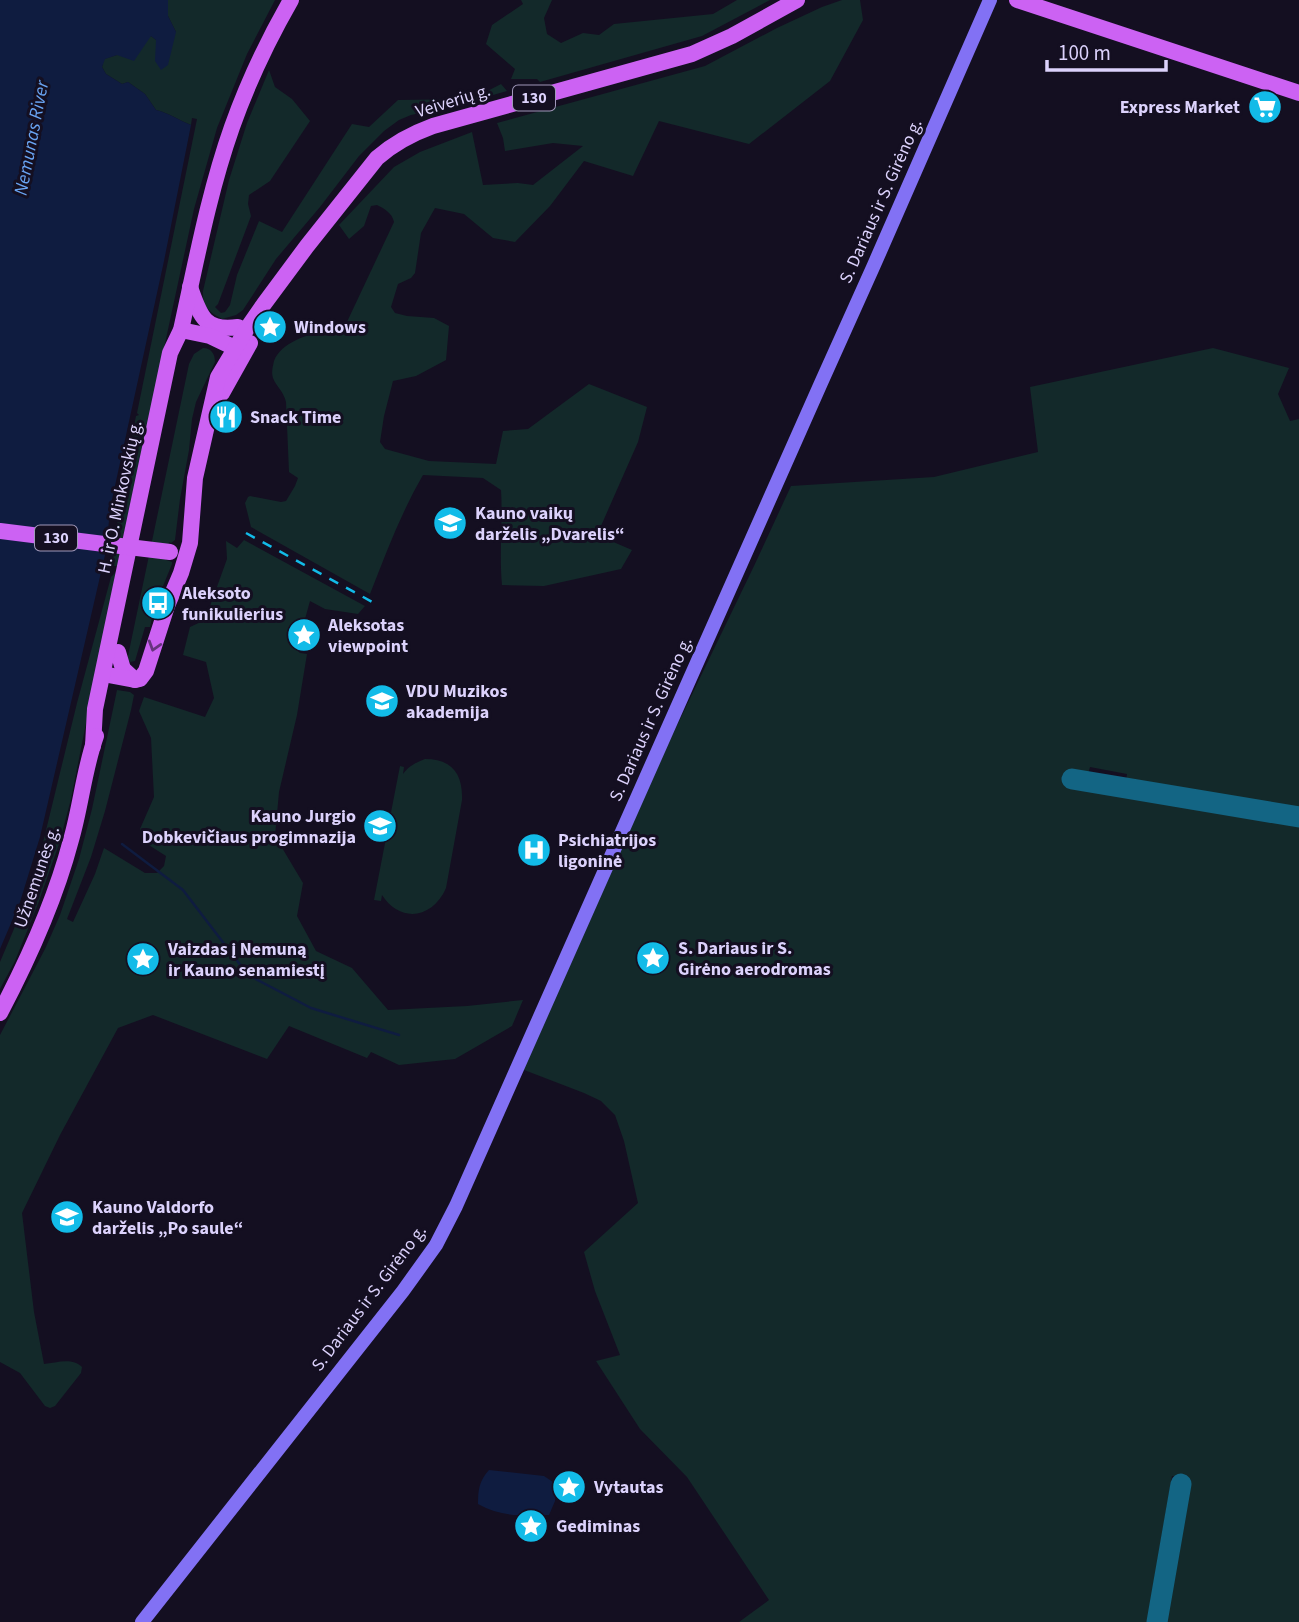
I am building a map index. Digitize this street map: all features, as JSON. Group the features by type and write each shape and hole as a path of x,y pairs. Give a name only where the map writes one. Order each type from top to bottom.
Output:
{"main road":[{"name":"H. ir O. Minkovskių g.","path":"108,675 118,652 180,356 181,330 219,169 232,128 260,59 292,0"},
{"name":"Veiverių g.","path":"135,680 140,679 146,671 181,573 178,553 190,543 195,478 218,377 264,304 377,158 403,138 433,126 692,54 732,36 797,0"},
{"path":"1017,0 1299,93"},
{"path":"190,287 205,319 218,328 238,327"},
{"path":"210,336 225,334 238,327 264,304"},
{"name":"Veiverių g.","path":"212,403 222,393 255,332 264,304"},
{"name":"H. ir O. Minkovskių g.","path":"108,675 170,354 181,330"},
{"path":"181,330 210,336 235,348 255,332"},
{"name":"130","path":"0,531 178,553"},
{"path":"118,652 123,669 135,680"},
{"path":"108,675 135,680"},
{"name":"Užnemunės g.","path":"0,1013 37,939 63,870 93,746 105,711 108,675"}],"street":[{"name":"S. Dariaus ir S. Girėno g.","path":"142,1622 403,1291 446,1226 990,0"}],"green space":[{"path":"168,0 275,0 247,54 217,128 194,209 117,566 112,566 122,486 136,416 139,415 137,413 197,119 192,118 191,125 156,110 145,94 128,82 122,84 106,74 102,67 104,59 117,55 151,36 156,40 176,32 168,16"},
{"path":"521,0 552,0 544,18 547,34 561,43 583,33 599,35 614,24 713,14 737,0 770,0 702,36 540,82 537,79 511,79 515,69 486,44 492,25 523,4"},
{"path":"842,0 860,0 863,20 830,81 749,144 659,121 633,176 584,161 550,206 515,242 493,238 464,214 435,208 421,233 415,273 398,284 391,307 395,313 434,318 449,326 446,360 416,376 393,381 380,442 385,449 429,461 496,464 503,431 528,429 589,384 647,407 638,442 597,535 632,550 621,569 544,586 502,585 501,490 483,478 423,475 388,548 370,594 251,527 245,503 248,497 286,501 298,478 289,472 286,402 273,378 274,361 283,349 296,340 339,329 346,324 394,222 390,214 377,205 371,206 364,226 349,239 339,225 394,167 420,152 472,132 483,185 533,185 583,146 553,143 505,151 497,123 705,66 777,28"},
{"path":"269,70 275,87 292,99 310,121 270,181 249,195 251,216 215,307 221,313 230,305 237,275 259,221 282,232 352,124 369,127 398,100 472,99 501,84 507,91 411,115 384,131 359,156 276,259 243,310 222,319 207,308 203,291 229,180 247,123"},
{"path":"203,348 212,352 215,362 196,402 192,419 175,540 169,542 166,560 172,564 154,608 150,627 145,627 135,661 130,662 128,656 189,364 194,354"},
{"path":"1213,348 1289,368 1278,394 1290,421 1299,419 1299,810 1126,781 1127,774 1090,767 1088,774 1070,772 1068,785 1299,824 1299,1622 1165,1622 1191,1480 1172,1476 1147,1622 739,1622 769,1600 687,1477 640,1429 596,1361 620,1355 595,1291 584,1252 638,1203 624,1141 615,1115 601,1101 519,1068 653,775 791,486 934,477 1038,452 1030,387"},
{"path":"244,540 365,606 358,614 325,609 310,601 305,619 295,627 294,647 300,653 307,654 297,715 279,792 275,836 303,883 297,916 316,951 352,968 388,1010 523,1000 512,1026 455,1059 399,1065 371,1052 367,1058 289,1026 267,1059 153,1015 118,1028 60,1135 22,1213 34,1312 44,1364 69,1361 82,1367 81,1373 55,1406 50,1408 45,1406 20,1373 0,1362 0,1035 45,949 79,859 117,690 134,695 131,710 91,857 67,919 73,922 104,848 145,873 157,873 164,866 166,856 140,837 140,829 154,797 151,738 139,711 144,697 205,717 214,698 206,662 183,655 190,627 205,620 227,559 226,541 237,548"},
{"path":"116,572 71,799 59,844 15,961 0,989 0,962 27,898 39,859 77,703 111,577"},
{"path":"425,759 442,762 454,770 460,783 462,800 446,888 433,906 416,914 398,910 382,895 381,901 374,900 400,766 404,767 403,774 412,765"}],"water":[{"name":"Nemunas River","path":"0,0 168,0 168,16 176,32 168,65 161,70 155,61 156,40 151,36 134,61 117,55 105,59 102,67 106,74 122,84 128,82 145,94 156,110 191,125 111,504 105,555 40,837 20,902 0,949"},
{"path":"489,1470 544,1476 556,1484 555,1501 549,1515 504,1513 478,1504 480,1486"}],"waterway":[{"path":"122,844 183,890 248,975 311,1008 399,1035"}],"taxiway":[{"path":"1072,779 1299,817"},
{"path":"1157,1622 1181,1484"}],"railway":[{"path":"246,533 376,604"}],"place":[{"name":"Express Market","path":"1265,107"},
{"name":"Windows","path":"270,327"},
{"name":"Snack Time","path":"226,417"},
{"name":"Kauno vaikų darželis „Dvarelis“","path":"450,523"},
{"name":"Aleksoto funikulierius","path":"158,603"},
{"name":"Aleksotas viewpoint","path":"304,635"},
{"name":"VDU Muzikos akademija","path":"382,701"},
{"name":"Kauno Jurgio Dobkevičiaus progimnazija","path":"380,826"},
{"name":"Psichiatrijos ligoninė","path":"534,850"},
{"name":"S. Dariaus ir S. Girėno aerodromas","path":"653,958"},
{"name":"Vaizdas į Nemuną ir Kauno senamiestį","path":"143,959"},
{"name":"Kauno Valdorfo darželis „Po saule“","path":"67,1217"},
{"name":"Vytautas","path":"569,1487"},
{"name":"Gediminas","path":"531,1526"}]}
